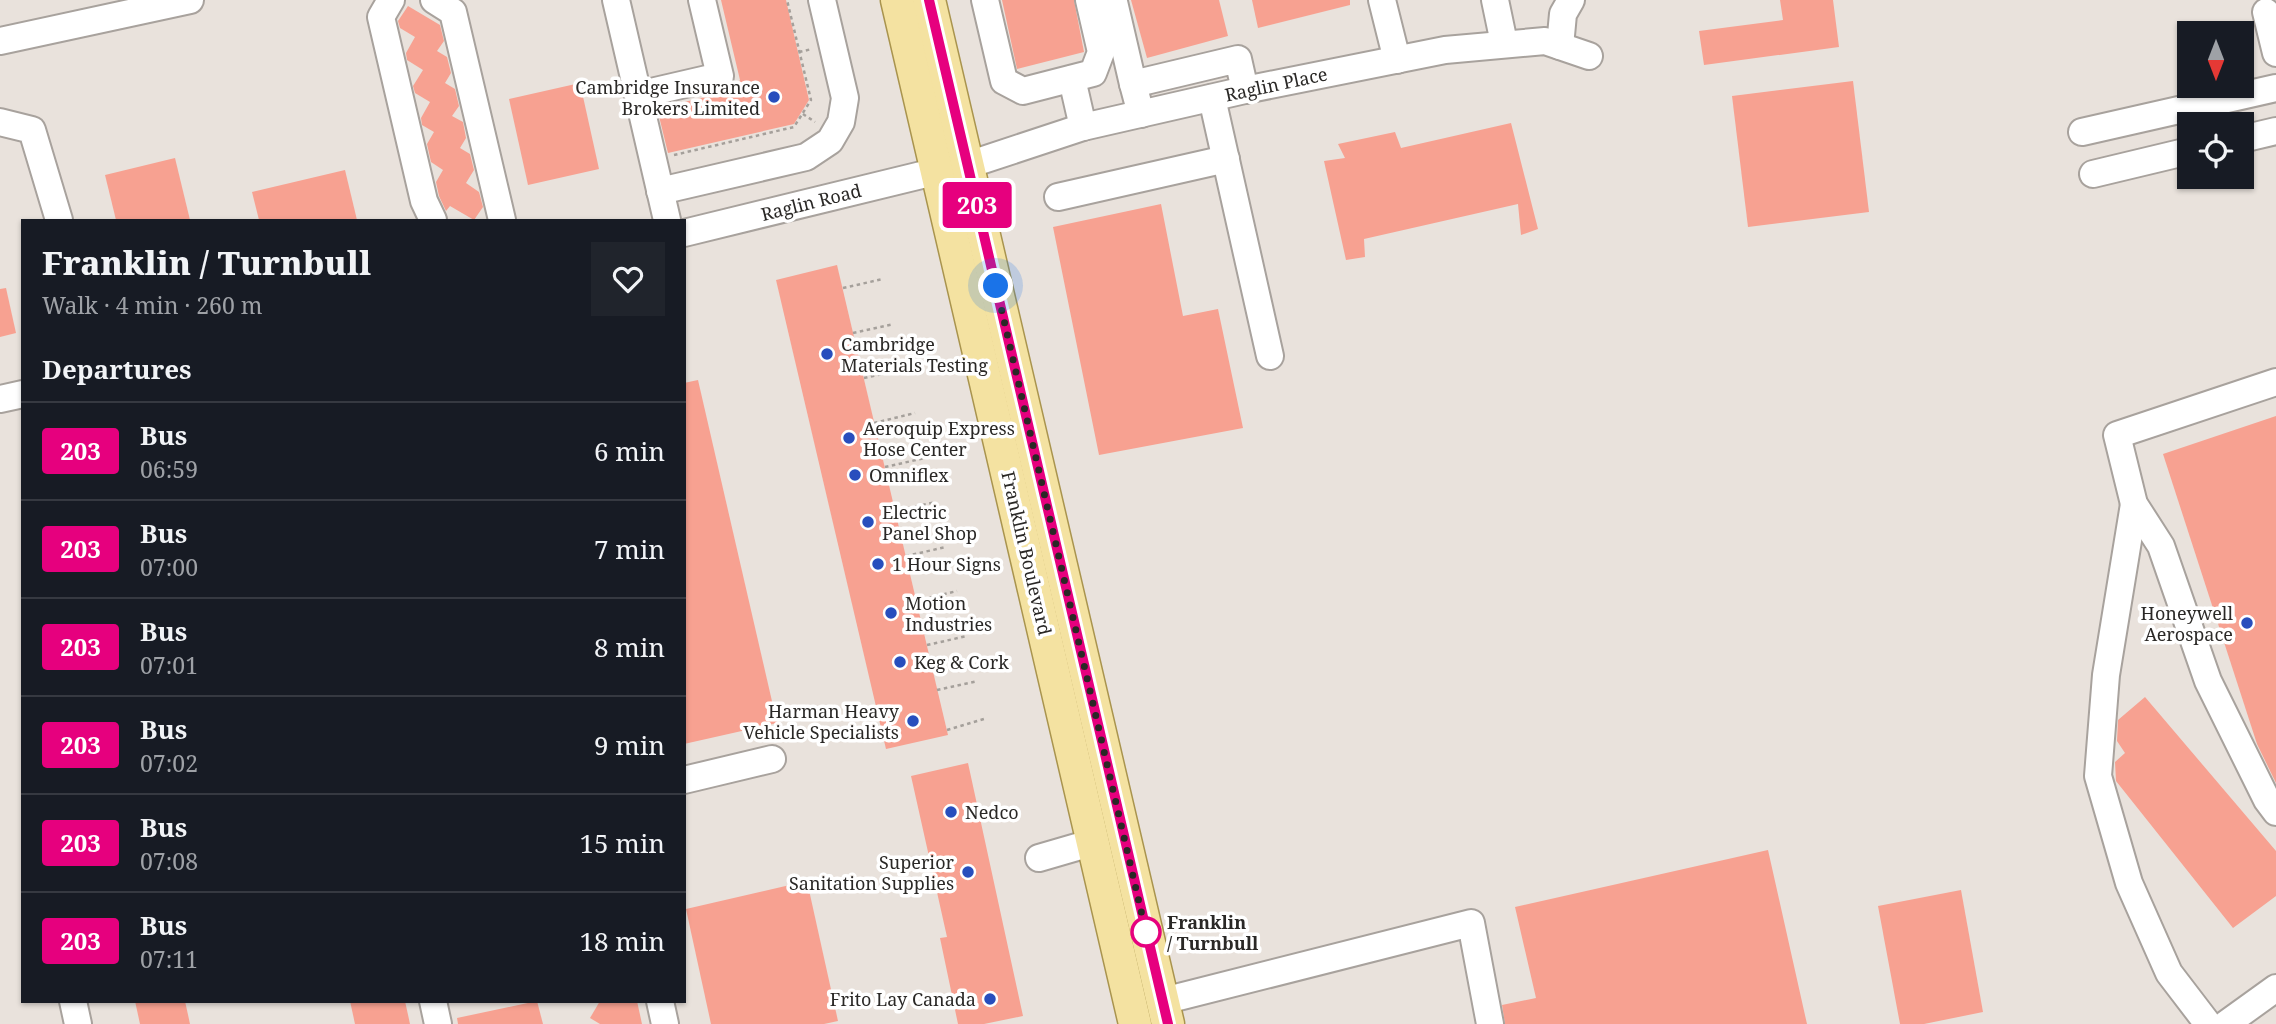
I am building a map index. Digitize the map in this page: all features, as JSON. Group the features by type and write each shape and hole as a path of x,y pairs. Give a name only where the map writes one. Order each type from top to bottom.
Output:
{"main road":[{"name":"Franklin Boulevard","path":"898,0 953,168 1165,1012"},
{"name":"Franklin Boulevard","path":"929,0 953,168 1094,842 1135,1024"}],"street":[{"path":"0,41 190,0"},
{"path":"391,0 381,17 424,201 433,219"},
{"path":"434,0 453,12 502,219"},
{"path":"615,0 667,219"},
{"path":"638,95 720,76 702,0"},
{"path":"660,191 806,157 830,141 841,122 845,98 822,0"},
{"path":"985,0 1004,81 1023,91 1093,73 1101,52 1102,1"},
{"path":"1382,0 1397,60"},
{"path":"1495,0 1504,43"},
{"path":"1102,1 1133,83 1141,114"},
{"path":"1560,46 1561,5"},
{"path":"2266,12 2276,53"},
{"name":"Raglin Place","path":"953,168 1083,127 1245,90 1397,60 1504,43 1545,40 1589,56"},
{"path":"1133,83 1238,60 1245,90"},
{"path":"1072,79 1083,127"},
{"path":"2082,132 2276,88"},
{"path":"1212,98 1270,356"},
{"path":"0,122 32,130 59,219"},
{"path":"2254,136 2276,131"},
{"path":"2093,174 2177,154"},
{"path":"1058,197 1226,159"},
{"name":"Raglin Road","path":"686,233 953,168"},
{"path":"2276,382 2117,435 2134,504 2161,545 2208,681 2267,800 2276,812"},
{"path":"0,399 21,394"},
{"path":"2134,504 2106,675 2098,776 2134,894 2169,972 2208,1024"},
{"path":"686,780 772,759"},
{"path":"1039,858 1094,842"},
{"path":"1165,1012 1471,923 1490,1024"},
{"path":"2236,1021 2276,988"},
{"path":"73,1003 78,1024"},
{"path":"433,1003 438,1024"},
{"path":"660,1003 665,1024"}],"path":[{"path":"668,156 731,144 794,127 811,100 787,0"},
{"path":"789,6 794,5"},
{"path":"799,52 810,49"},
{"path":"803,114 814,121"},
{"path":"843,288 883,279"},
{"path":"853,333 894,324"},
{"path":"864,378 904,369"},
{"path":"874,423 915,413"},
{"path":"885,467 925,458"},
{"path":"895,511 936,502"},
{"path":"906,556 946,547"},
{"path":"916,601 957,591"},
{"path":"926,645 967,636"},
{"path":"937,690 978,681"},
{"path":"947,730 987,718"}],"building":[{"path":"721,0 786,0 809,100 794,124 668,153 657,108 733,91 740,80"},
{"path":"1002,0 1074,0 1084,52 1017,69"},
{"path":"1131,0 1219,0 1228,36 1147,58"},
{"path":"1252,0 1350,0 1350,5 1258,28"},
{"path":"1780,0 1833,0 1839,47 1704,65 1699,31 1783,20"},
{"path":"408,6 440,25 444,41 437,51 447,57 451,73 445,83 455,89 459,106 452,116 463,122 466,138 460,148 470,154 474,170 466,183 479,192 483,207 475,219 450,206 446,211 439,196 436,182 443,170 431,162 427,144 434,132 422,125 421,118 430,102 415,93 413,86 423,70 407,60 406,53 415,37 400,28 398,21"},
{"path":"1853,81 1869,212 1748,227 1732,96"},
{"path":"580,83 599,169 528,185 509,99"},
{"path":"1511,123 1538,229 1521,235 1518,204 1364,239 1365,257 1346,260 1324,161 1345,158 1338,144 1395,132 1401,148"},
{"path":"175,158 190,219 116,219 105,175"},
{"path":"345,170 357,219 259,219 252,192"},
{"path":"1161,204 1183,316 1218,309 1243,428 1099,455 1053,227"},
{"path":"837,265 948,735 886,749 776,280"},
{"path":"6,288 16,333 0,337 0,289"},
{"path":"698,380 777,723 686,744 686,383"},
{"name":"Honeywell Aerospace","path":"2276,416 2276,783 2257,744 2163,454"},
{"path":"2145,697 2276,851 2276,896 2233,928 2116,781 2115,762 2125,753 2117,741 2118,720"},
{"path":"968,763 1023,1016 984,1024 958,1024 940,938 947,937 911,776"},
{"path":"1768,850 1807,1024 1505,1024 1502,1005 1536,998 1515,907"},
{"path":"807,881 838,1021 824,1024 711,1024 686,909"},
{"path":"1961,890 1983,1012 1924,1024 1900,1024 1878,906"},
{"path":"135,1003 185,1003 190,1024 140,1024"},
{"path":"350,1003 405,1003 410,1024 355,1024"},
{"path":"538,1003 543,1024 458,1024 457,1018"},
{"path":"599,1003 637,1003 642,1024 600,1024 590,1018"}],"bus line":[{"name":"203","path":"929,0 1168,1024"}],"place":[{"name":"Cambridge Insurance Brokers Limited","path":"774,97"},
{"name":"Cambridge Materials Testing","path":"827,354"},
{"name":"Aeroquip Express Hose Center","path":"849,438"},
{"name":"Omniflex","path":"855,475"},
{"name":"Electric Panel Shop","path":"868,522"},
{"name":"1 Hour Signs","path":"878,564"},
{"name":"Motion Industries","path":"891,613"},
{"name":"Honeywell Aerospace","path":"2247,623"},
{"name":"Keg & Cork","path":"900,662"},
{"name":"Harman Heavy Vehicle Specialists","path":"913,721"},
{"name":"Nedco","path":"951,812"},
{"name":"Superior Sanitation Supplies","path":"968,872"},
{"name":"Franklin / Turnbull","path":"1146,932"},
{"name":"Frito Lay Canada","path":"990,999"}],"route":[{"path":"996,286 1146,932"}]}
